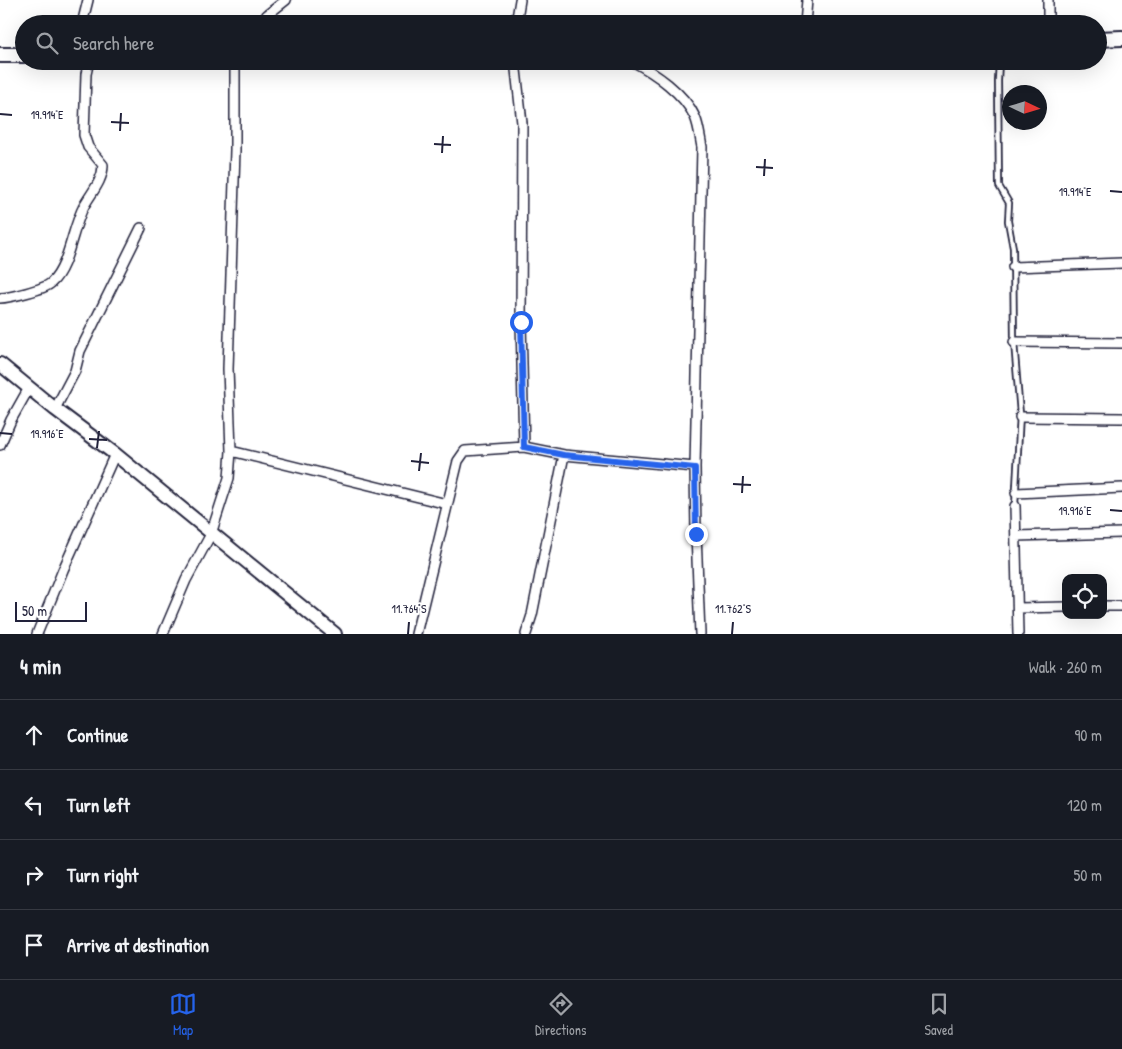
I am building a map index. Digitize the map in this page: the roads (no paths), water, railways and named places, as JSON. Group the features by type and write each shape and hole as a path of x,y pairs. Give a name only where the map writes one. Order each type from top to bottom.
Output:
{"main road":[{"path":"1107,39 1122,38"},
{"path":"0,54 15,55"}],"street":[{"path":"84,15 88,0"},
{"path":"267,15 286,0"},
{"path":"518,15 520,0"},
{"path":"806,15 807,0"},
{"path":"1048,0 1048,15"},
{"path":"0,298 28,292 51,284 62,267 79,217 99,182 103,165 88,147 84,136 87,70"},
{"path":"163,634 186,580 211,534 229,478 231,451 228,369 235,150 235,70"},
{"path":"516,70 522,123 521,330 524,447"},
{"path":"646,70 688,104 696,118 702,147 695,468 700,634"},
{"path":"55,409 75,371 80,351 90,329 141,228"},
{"path":"1013,267 1122,263"},
{"path":"1014,342 1122,343"},
{"path":"0,364 55,409 115,454 335,634"},
{"path":"0,445 29,388"},
{"path":"1020,417 1122,418"},
{"path":"416,634 458,461 465,451 524,447 564,455 695,468"},
{"path":"231,451 447,504"},
{"path":"37,634 63,570 115,454"},
{"path":"526,634 532,614 564,455"},
{"path":"1016,493 1122,488"},
{"path":"1015,506 1018,634"},
{"path":"1016,536 1122,533"},
{"path":"1107,606 1122,606"},
{"path":"1018,608 1062,607"}],"lane":[{"path":"999,70 999,186 1009,202 1008,221 1013,248 1014,342 1020,417 1015,506"}]}
